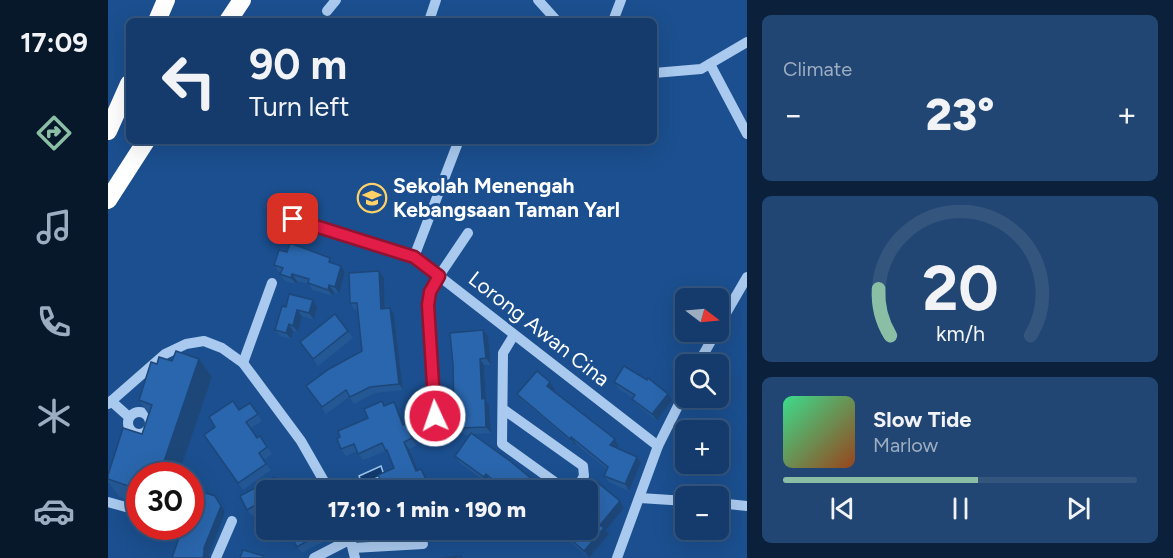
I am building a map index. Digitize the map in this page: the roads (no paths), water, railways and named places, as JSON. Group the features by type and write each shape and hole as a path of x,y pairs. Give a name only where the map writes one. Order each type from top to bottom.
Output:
{"highway":[{"path":"230,18 242,0"},
{"path":"158,18 166,1"},
{"path":"108,131 126,91"},
{"path":"108,200 145,144"}],"street":[{"path":"327,11 336,0"},
{"path":"430,18 436,0"},
{"path":"538,0 554,18"},
{"path":"614,18 621,0"},
{"path":"657,73 701,69 747,42"},
{"path":"710,64 747,134"},
{"path":"414,257 457,145"},
{"path":"293,219 414,257 439,276 468,233"},
{"name":"Lorong Awan Cina","path":"437,437 428,305 430,292 439,276 658,446"},
{"path":"729,308 747,278"},
{"path":"243,363 272,283"},
{"path":"502,409 583,466 584,476 577,488 566,490 502,444 502,409 503,353 514,335"},
{"path":"129,417 109,403 165,354 186,344 204,341 222,348 243,363 301,441 323,480"},
{"path":"617,558 658,446 677,408"},
{"path":"640,498 675,500"},
{"path":"108,502 126,507"},
{"path":"729,504 747,506"},
{"path":"216,558 232,521"},
{"path":"314,558 352,544 423,544"}],"water":[{"path":"381,466 384,475 372,480 360,480 359,476"}],"place":[{"name":"Sekolah Menengah Kebangsaan Taman Yarl","path":"372,198"}]}
